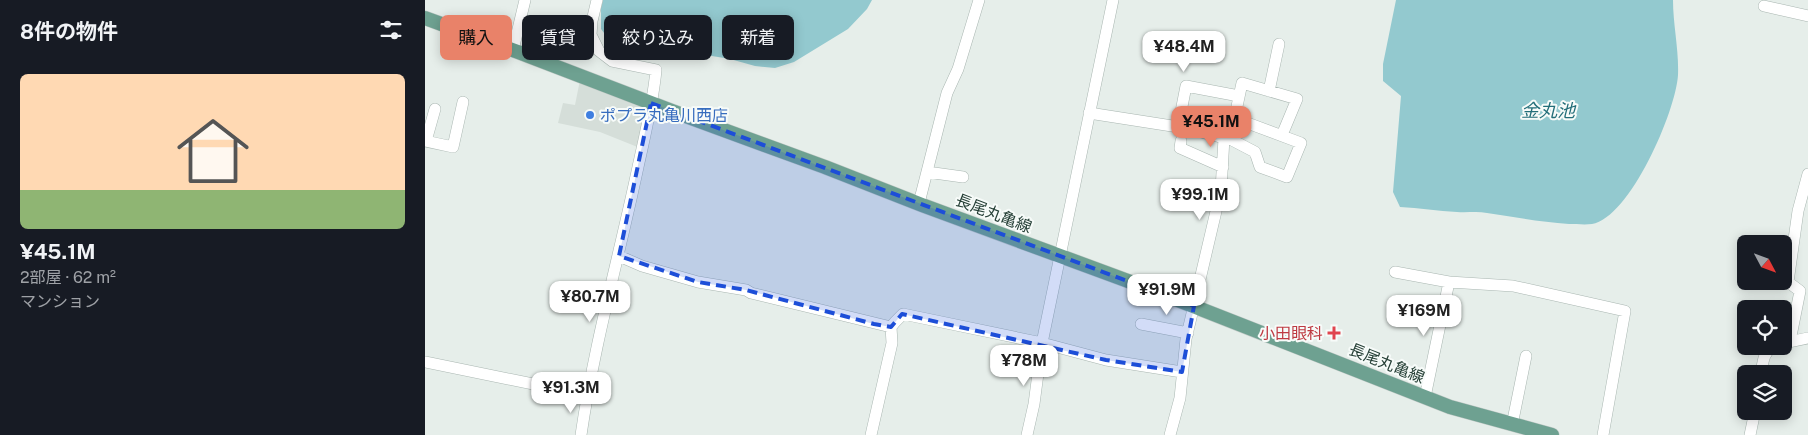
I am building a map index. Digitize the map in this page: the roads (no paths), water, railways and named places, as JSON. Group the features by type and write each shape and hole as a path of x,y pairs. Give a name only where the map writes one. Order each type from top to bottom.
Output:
{"main road":[{"name":"長尾丸亀線","path":"425,18 1194,306 1450,407 1553,435"}],"street":[{"path":"513,50 525,0"},
{"path":"581,435 587,395 619,256 651,103 656,70 612,61 599,51 591,35 597,0"},
{"path":"919,203 947,93 958,69 979,0"},
{"path":"1027,435 1059,256 1113,0"},
{"path":"1764,6 1808,16"},
{"path":"1269,91 1279,44"},
{"path":"1171,435 1179,398 1188,333 1221,190 1227,138 1242,83 1297,100 1282,136"},
{"path":"1178,127 1186,86 1239,96"},
{"path":"435,108 426,141 453,147 463,102"},
{"path":"1089,113 1178,127 1227,138 1255,152 1260,167 1287,177 1301,143 1234,118"},
{"path":"1181,141 1180,148 1223,168"},
{"path":"927,172 963,177"},
{"path":"1792,322 1800,290 1788,282 1799,211 1808,174"},
{"path":"619,256 641,266 698,282 746,290 751,293 891,327"},
{"path":"1395,272 1449,282 1513,286 1625,310 1603,435"},
{"path":"1425,397 1449,282"},
{"path":"871,435 890,352 891,327 903,314 1042,343 1105,360 1182,372"},
{"path":"1141,324 1188,333"},
{"path":"1792,341 1808,338"},
{"path":"1512,425 1527,356"},
{"path":"425,362 587,395"},
{"path":"1750,435 1753,420"}],"water":[{"path":"603,0 872,0 867,9 848,29 794,62 775,68 755,66 734,60 794,60 794,15 722,15 722,58 712,56 712,15 604,15 604,33 601,29"},
{"name":"金丸池","path":"1396,0 1673,0 1678,66 1675,91 1669,113 1649,161 1621,203 1607,217 1592,224 1548,222 1483,212 1400,207 1393,192 1401,96 1383,81 1383,64"}],"place":[{"name":"ポプラ丸亀川西店","path":"590,115"},
{"name":"小田眼科","path":"1334,333"}]}
